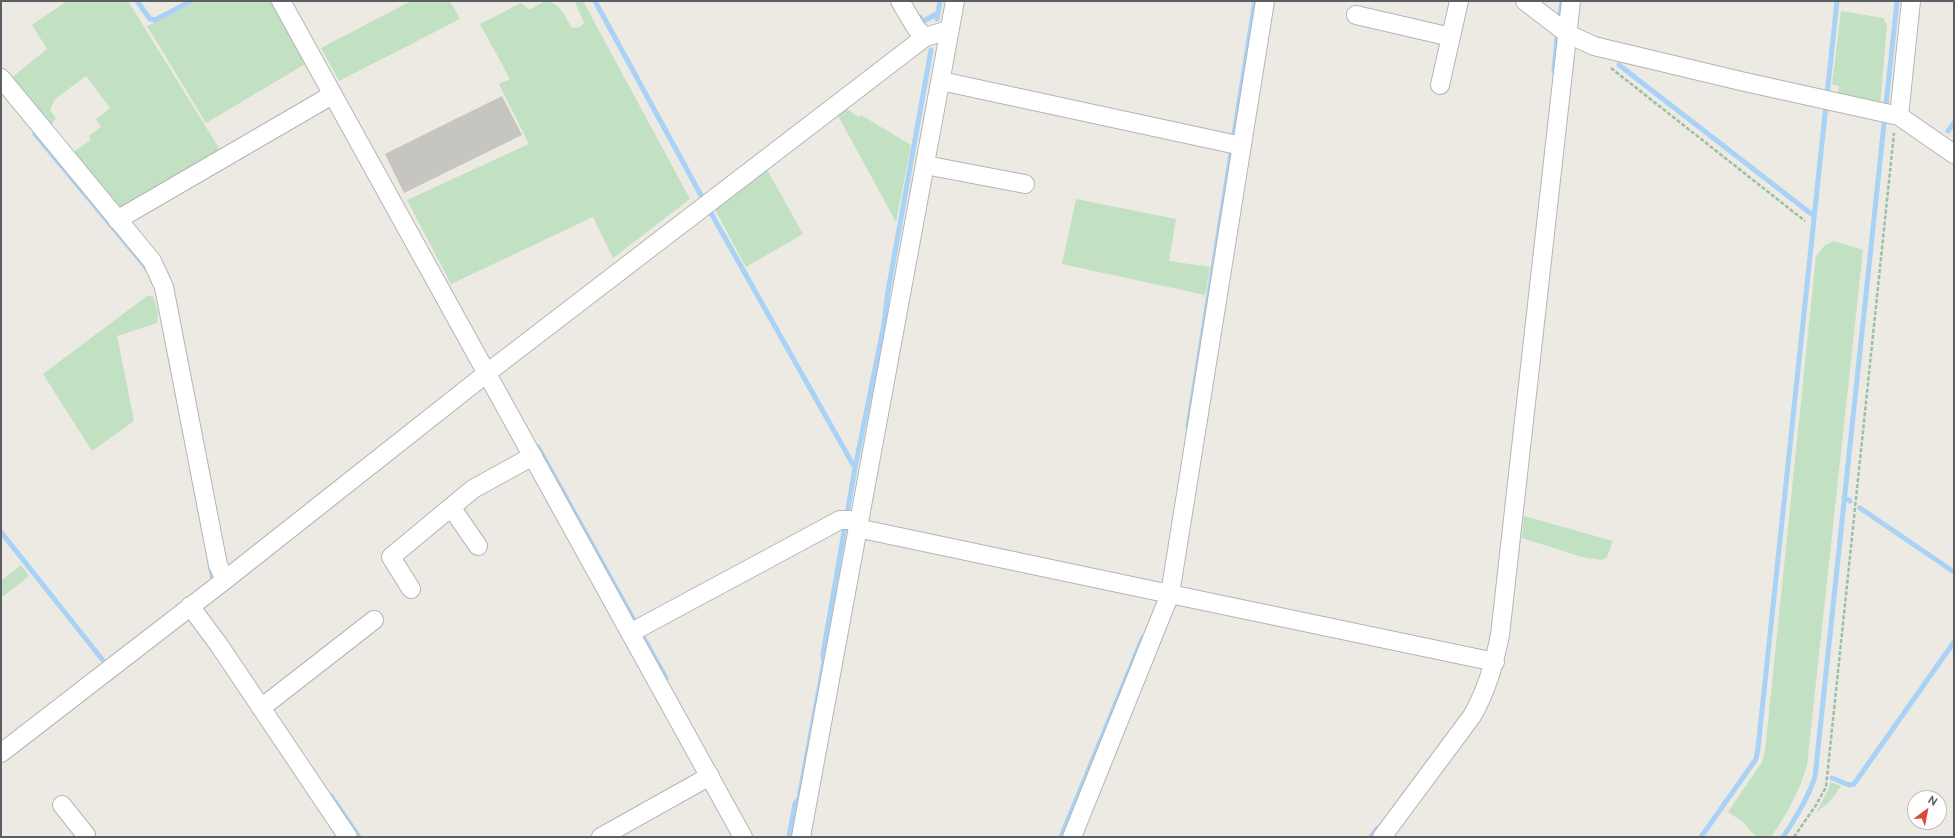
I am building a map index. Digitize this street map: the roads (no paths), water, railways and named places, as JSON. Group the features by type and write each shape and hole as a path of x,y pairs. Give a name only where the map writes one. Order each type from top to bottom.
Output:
{"street":[{"path":"281,1 743,837"},
{"path":"900,1 921,32"},
{"path":"801,837 955,1"},
{"path":"1072,837 1170,594 1235,144 1265,1"},
{"path":"1440,86 1459,1"},
{"path":"1525,1 1568,34 1594,46 1890,114 1954,154"},
{"path":"1382,837 1472,716 1483,696 1489,660 1500,634 1571,1"},
{"path":"1890,114 1911,1"},
{"path":"1356,15 1451,37"},
{"path":"1,753 487,373 706,204 921,32 949,30"},
{"path":"1,78 117,220 152,260 164,287 218,565 224,580"},
{"path":"941,81 1235,144"},
{"path":"117,220 332,95"},
{"path":"925,165 1025,184"},
{"path":"411,589 391,557 473,489 533,456"},
{"path":"451,507 478,546"},
{"path":"630,633 840,520 1170,594 1489,660"},
{"path":"190,606 348,837"},
{"path":"261,708 374,620"},
{"path":"601,837 710,776"},
{"path":"62,805 86,835 84,837"}],"waterway":[{"path":"137,1 150,19 155,20 191,1"},
{"path":"595,1 703,199 855,468"},
{"path":"937,19 940,1"},
{"path":"1188,427 1255,1"},
{"path":"1559,20 1562,1"},
{"path":"1701,837 1756,759 1758,748 1837,1"},
{"path":"1783,837 1801,808 1815,777 1897,1"},
{"path":"920,17 922,22 938,13"},
{"path":"1554,71 1557,38"},
{"path":"789,837 795,804 799,798 824,662 823,654 855,468 884,324 888,291 931,50"},
{"path":"1619,65 1814,216"},
{"path":"1948,131 1954,123"},
{"path":"35,134 149,271"},
{"path":"538,447 666,678"},
{"path":"1844,497 1850,501"},
{"path":"1860,508 1954,572"},
{"path":"1,532 105,663"},
{"path":"210,564 213,580"},
{"path":"1061,837 1143,637"},
{"path":"1832,778 1849,785 1854,784 1954,642"},
{"path":"331,796 359,837"},
{"path":"1371,837 1377,829"}]}
